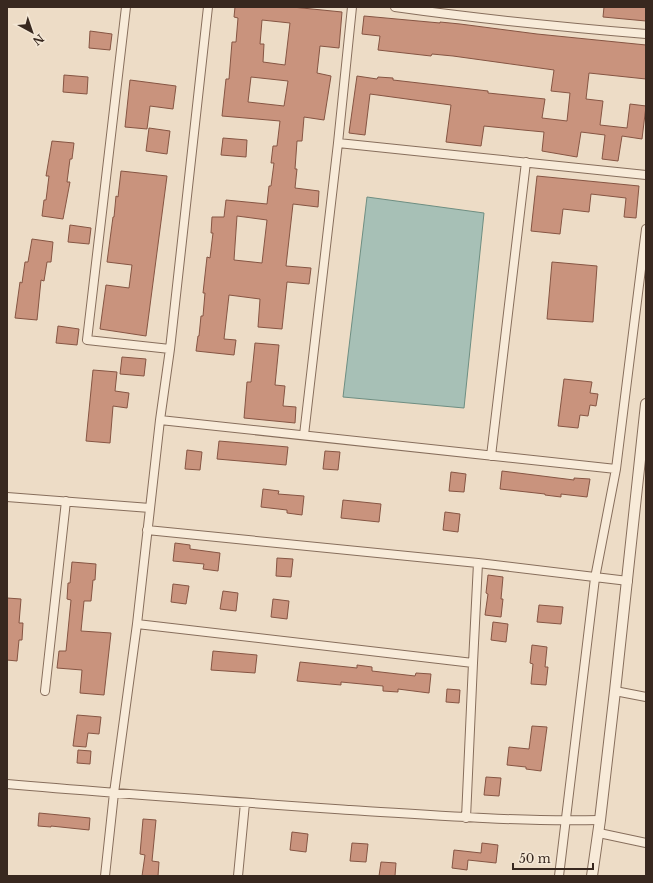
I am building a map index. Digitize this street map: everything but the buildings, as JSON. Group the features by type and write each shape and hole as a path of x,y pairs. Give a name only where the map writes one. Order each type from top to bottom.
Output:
{"street":[{"path":"126,7 87,340 170,349"},
{"path":"105,876 114,794 137,624 160,420 170,349 208,7"},
{"path":"304,435 338,143 352,7"},
{"path":"395,7 537,25 646,34"},
{"path":"338,143 646,175"},
{"path":"491,456 526,162"},
{"path":"559,876 595,578 616,469 646,229"},
{"path":"592,876 642,472 646,404"},
{"path":"160,420 616,469"},
{"path":"7,497 150,508"},
{"path":"45,691 66,501"},
{"path":"147,530 478,563 628,581"},
{"path":"466,818 478,563"},
{"path":"137,624 473,663"},
{"path":"615,692 646,697"},
{"path":"7,784 114,794 466,818 565,821 600,820"},
{"path":"238,876 245,803"},
{"path":"598,833 646,843"}],"shaded area":[{"path":"367,197 484,213 464,408 343,397"}]}
